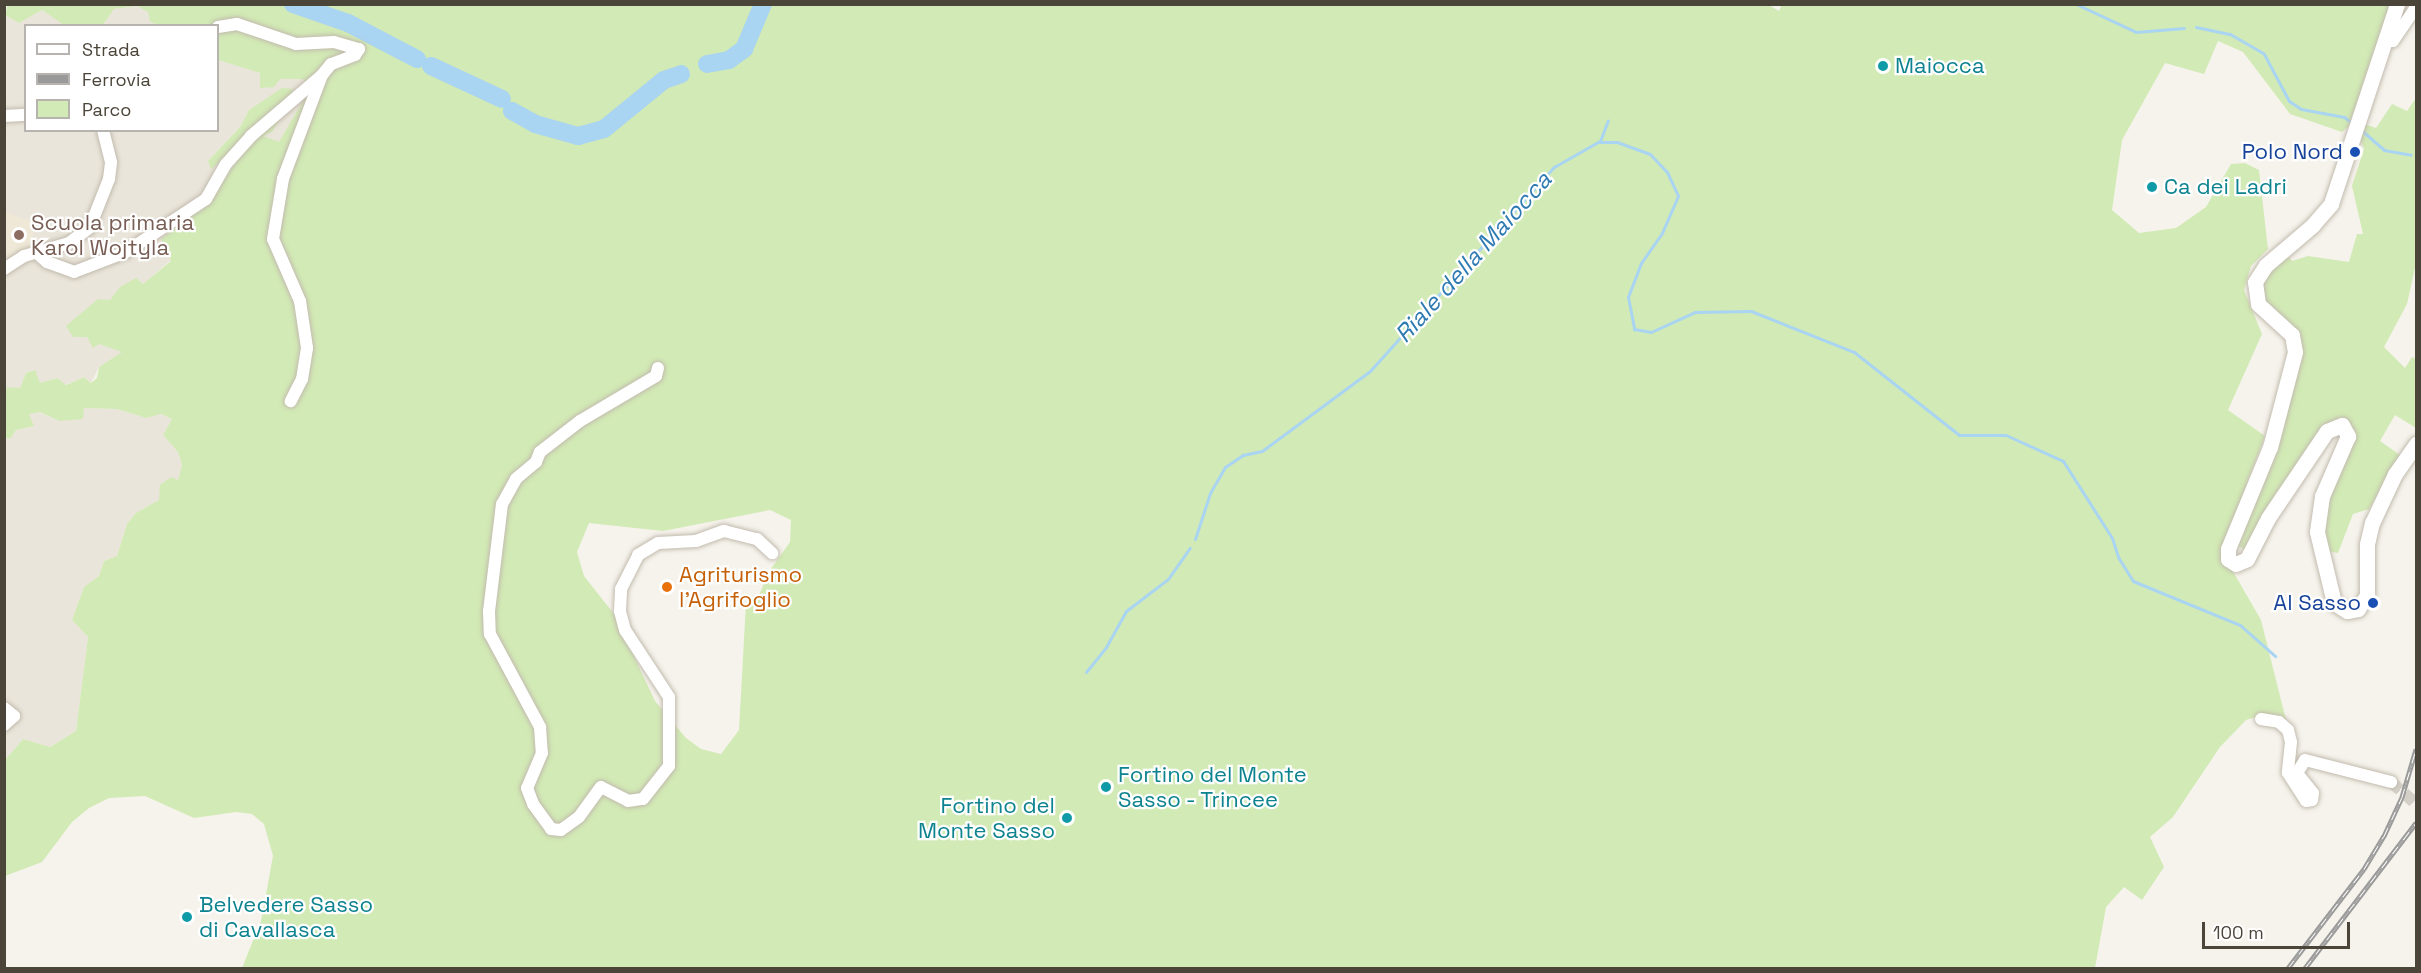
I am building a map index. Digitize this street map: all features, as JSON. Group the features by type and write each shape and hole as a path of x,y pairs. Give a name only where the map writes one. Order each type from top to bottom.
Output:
{"street":[{"path":"2397,4 2326,212 2266,265 2255,282 2258,304 2288,330 2295,347 2268,454 2228,549 2230,561 2239,564 2247,559 2268,518 2327,431 2342,425 2348,436 2322,496 2318,532 2334,603 2347,611 2362,607 2367,595 2367,544 2372,524 2395,474 2416,444"},
{"path":"2386,39 2393,41 2416,8"},
{"path":"37,253 47,262 74,272 126,252 206,199 226,164 251,136 336,61 355,56 357,47 334,42 296,44 237,24 219,27"},
{"path":"291,401 304,365 304,320 273,233 287,164 322,75"},
{"path":"4,116 24,115"},
{"path":"4,269 24,256 69,243 97,218 111,162 103,132"},
{"path":"658,368 656,376 580,422 540,452 536,462 516,479 502,504 489,611 490,633 540,727 542,753 527,788 532,804 551,829 561,830 579,817 601,787 628,801 643,800 669,766 669,698 625,630 620,611 621,589 638,555 658,543 696,541 724,531 757,539 772,553"},
{"path":"4,708 14,716 4,725"},
{"path":"2261,719 2279,722 2288,730 2291,745 2288,772 2306,801 2313,800 2313,793 2297,773 2305,760 2391,782"}],"shaded area":[{"path":"137,6 149,12 150,22 155,24 104,24 114,9"},
{"path":"42,10 64,24 24,24 24,132 219,132 219,60 261,73 260,87 280,79 303,79 312,87 279,143 263,136 272,132 286,108 249,110 240,127 208,161 237,148 211,201 161,239 171,260 142,285 120,287 87,337 123,352 99,367 91,383 84,377 65,385 57,378 40,383 34,370 26,373 20,388 5,395 5,15 19,23"},
{"name":"Scuola primaria Karol Wojtyla","path":"5,212 36,223 30,247 5,262"},
{"path":"84,408 117,409 146,418 160,414 172,419 163,435 178,452 182,465 178,480 159,500 136,513 127,524 117,556 104,561 99,576 84,587 72,620 88,637 76,731 50,747 23,739 5,760 5,437 10,439 16,430 34,426 28,414 39,412 59,421"}],"green space":[{"path":"8,4 1767,4 1779,11 1782,4 2391,5 2349,126 2342,132 2290,114 2243,52 2218,41 2204,74 2165,63 2122,140 2112,210 2139,233 2176,228 2206,207 2231,164 2245,163 2259,170 2268,249 2251,266 2244,290 2262,334 2228,410 2265,436 2224,544 2231,568 2261,620 2286,720 2265,714 2246,720 2220,747 2173,817 2150,837 2164,867 2142,900 2124,887 2106,907 2095,968 242,968 261,921 273,856 264,824 252,814 236,812 194,818 145,796 109,798 89,808 72,822 42,862 5,876 5,760 23,739 50,747 76,731 88,637 72,620 84,587 99,576 104,561 117,556 127,524 136,513 159,500 160,485 171,477 178,480 182,465 178,452 163,435 172,419 161,414 146,418 117,409 84,408 83,419 59,421 40,412 29,414 34,426 16,430 10,439 5,437 7,387 20,388 26,373 35,370 40,383 57,378 66,385 84,377 91,383 97,378 99,367 122,352 99,344 93,348 87,337 73,337 66,326 98,299 110,300 120,287 136,278 143,284 171,261 161,239 175,228 178,217 202,199 235,149 211,169 208,161 240,127 249,110 282,88 292,89 295,95 272,132 263,136 279,142 311,87 302,79 280,79 274,87 260,88 260,73 219,60 219,24 155,24 150,22 148,12 137,6 114,9 104,24 63,24 42,10 19,23 5,15","holes":["770,510 791,520 790,542 768,573 758,598 746,603 739,730 721,754 701,749 686,738 655,701 614,614 584,576 577,552 589,523 663,531"]},
{"path":"2416,98 2416,263 2407,304 2384,347 2405,368 2412,357 2416,359 2416,428 2395,415 2380,441 2400,455 2369,509 2353,514 2338,553 2327,551 2322,523 2327,496 2354,436 2346,420 2337,419 2326,424 2247,550 2235,545 2301,345 2299,335 2260,296 2263,278 2286,253 2292,261 2308,256 2349,262 2357,234 2363,234 2352,186 2364,149 2358,133 2361,123 2376,128 2392,104 2407,111"}],"waterway":[{"path":"293,4 348,23 417,59"},
{"path":"707,64 729,60 744,49 763,4"},
{"path":"2076,4 2136,32 2184,28"},
{"path":"2196,27 2230,34 2264,54 2289,101 2301,109 2344,117 2352,123"},
{"path":"431,66 502,99"},
{"path":"512,111 535,124 578,136 604,129 664,80 681,74"},
{"path":"1600,141 1608,120"},
{"path":"2360,129 2384,150 2411,155"},
{"name":"Riale della Maiocca","path":"1195,539 1210,493 1225,467 1243,455 1262,451 1370,371 1554,167 1598,142 1617,142 1650,154 1667,172 1678,196 1662,233 1641,263 1628,297 1634,329 1651,332 1695,312 1751,311 1854,352 1959,435 2006,435 2063,461 2112,538 2118,557 2133,581 2240,625 2275,656"},
{"name":"Riale della Maiocca","path":"1086,672 1106,647 1126,611 1168,579 1190,548"}],"tunnel":[{"path":"2391,782 2416,804"}],"railway":[{"path":"2288,968 2364,869 2384,836 2402,797 2416,749"},
{"path":"2305,968 2416,823"}],"place":[{"name":"Maiocca","path":"1883,66"},
{"name":"Polo Nord","path":"2355,152"},
{"name":"Ca dei Ladri","path":"2152,187"},
{"name":"Scuola primaria Karol Wojtyla","path":"19,235"},
{"name":"Agriturismo l'Agrifoglio","path":"667,587"},
{"name":"Al Sasso","path":"2373,603"},
{"name":"Fortino del Monte Sasso - Trincee","path":"1106,787"},
{"name":"Fortino del Monte Sasso","path":"1067,818"},
{"name":"Belvedere Sasso di Cavallasca","path":"187,917"}]}
